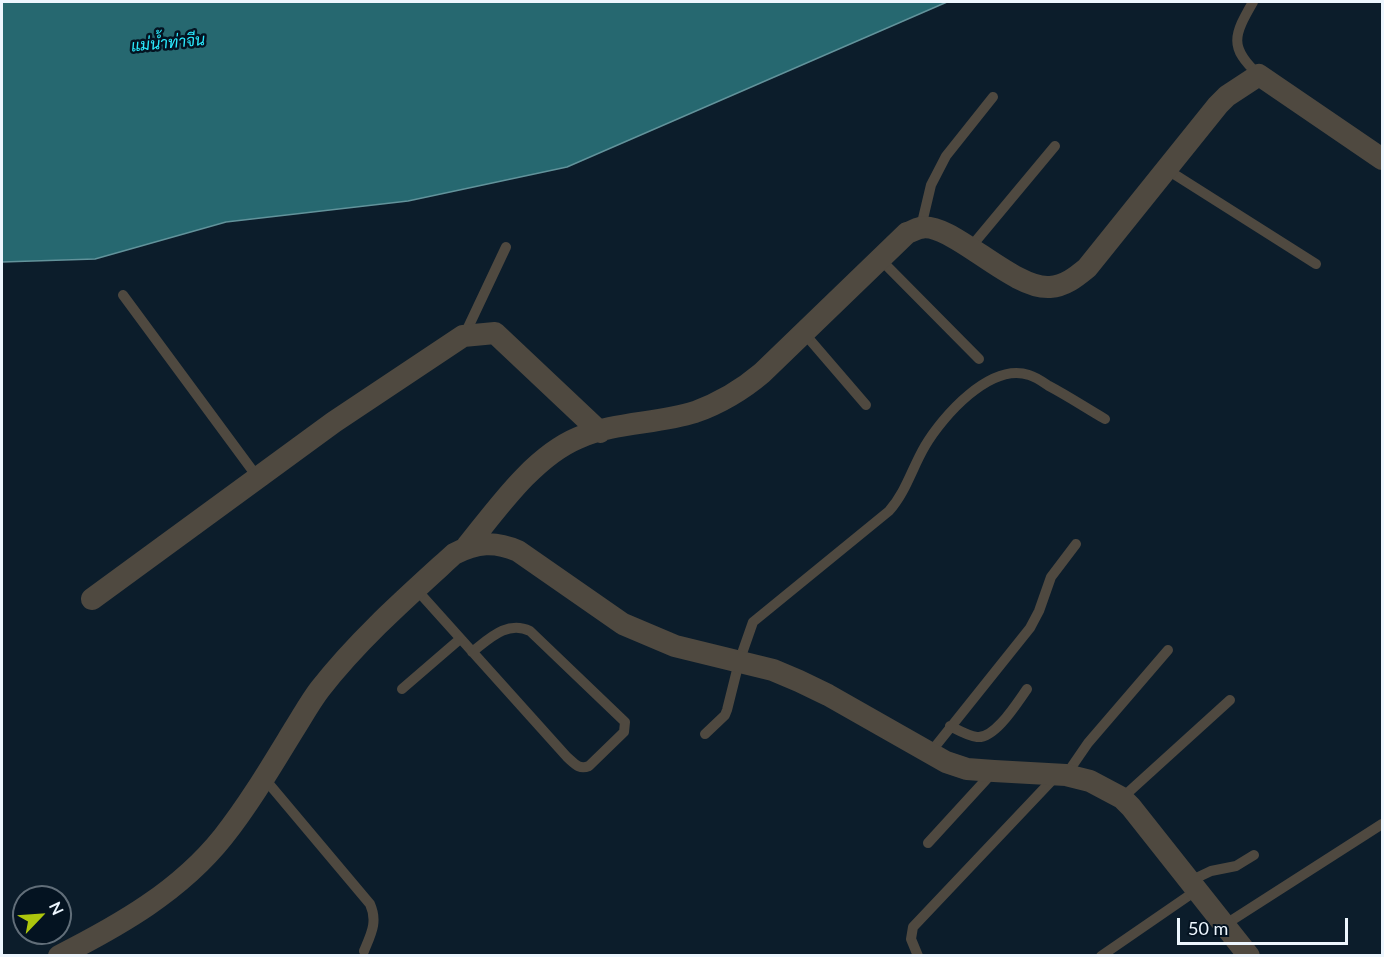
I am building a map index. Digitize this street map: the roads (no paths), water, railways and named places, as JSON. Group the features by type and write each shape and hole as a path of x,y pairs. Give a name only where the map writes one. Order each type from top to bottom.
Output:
{"street":[{"path":"468,546 528,473 558,449 578,438 600,432 694,412 728,397 762,373 907,233 921,227 934,228 1032,284 1049,287 1063,284 1087,268 1218,105 1227,96 1259,75 1383,159"},
{"path":"92,599 334,422 464,336 495,333 600,432"},
{"path":"59,956 143,909 190,874 224,836 325,683 344,660 454,554 468,546 486,543 503,544 518,551 623,624 675,646 773,670 809,685 946,762 967,769 1062,774 1090,781 1122,798 1226,924 1249,956"}],"lane":[{"path":"1252,2 1238,27 1237,39 1246,63 1259,75"},
{"path":"921,227 930,185 946,156 993,97"},
{"path":"970,248 1055,146"},
{"path":"1166,169 1316,264"},
{"path":"464,336 507,247"},
{"path":"880,258 979,359"},
{"path":"123,295 258,478"},
{"path":"804,333 866,405"},
{"path":"705,734 725,715 739,662 753,622 889,510 900,498 936,428 959,404 991,379 1011,373 1028,375 1105,418"},
{"path":"930,753 1030,628 1051,577 1076,544"},
{"path":"416,589 460,639 578,767 584,768 589,765 624,732 625,722 530,631 520,627 507,628 472,652"},
{"path":"402,689 460,639"},
{"path":"918,956 911,939 913,927 1062,774 1168,650"},
{"path":"950,726 976,736 986,736 994,732 1027,689"},
{"path":"1122,798 1230,700"},
{"path":"927,843 994,771"},
{"path":"264,778 370,904 374,913 375,925 364,951"},
{"path":"1226,924 1383,824"},
{"path":"1101,956 1211,871 1236,866 1254,855"}],"water":[{"name":"แม่น้ำท่าจีน","path":"2,2 947,2 567,167 408,201 226,222 95,259 2,262"}]}
